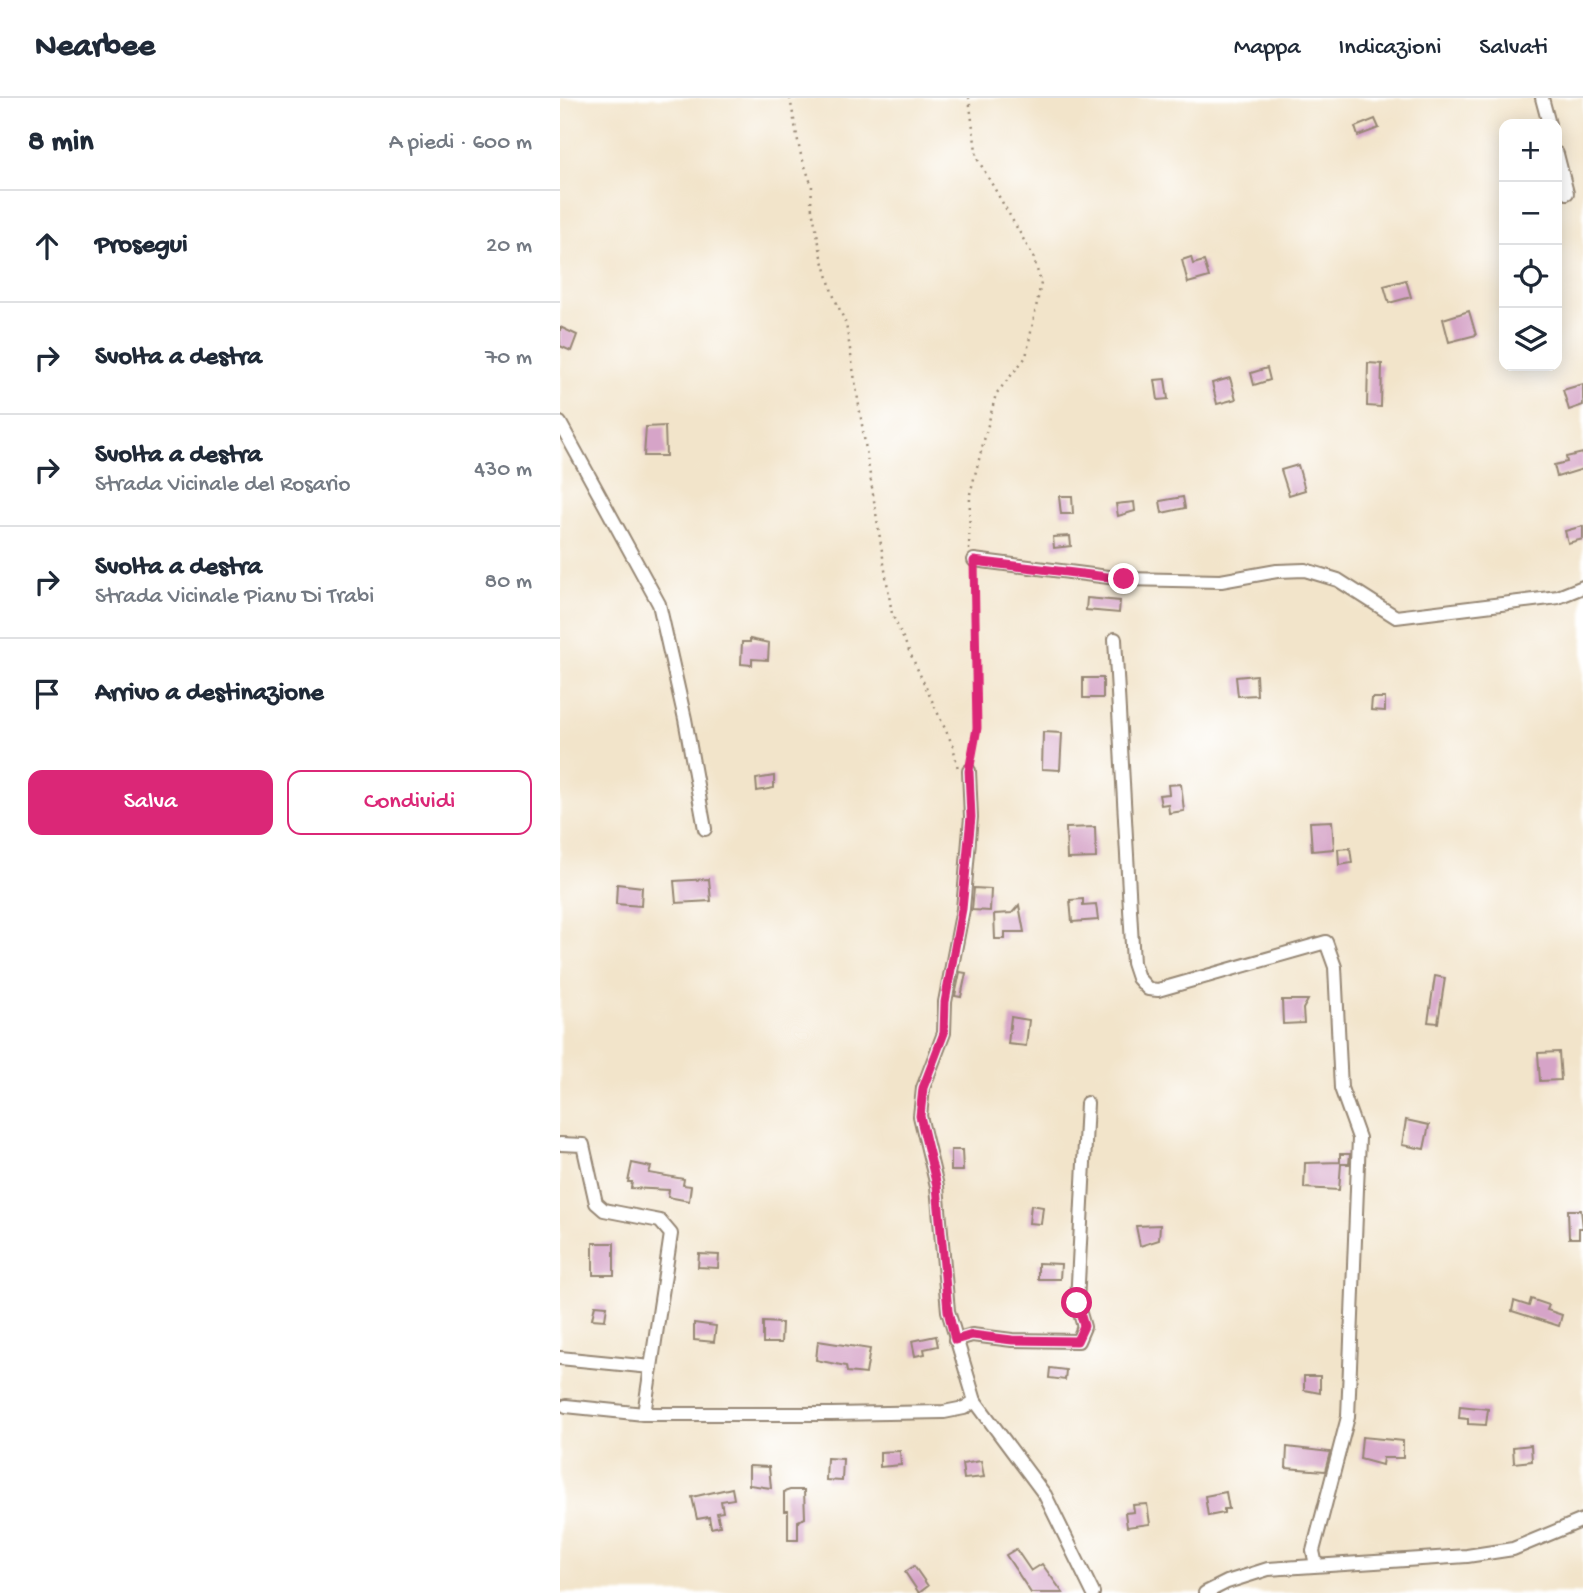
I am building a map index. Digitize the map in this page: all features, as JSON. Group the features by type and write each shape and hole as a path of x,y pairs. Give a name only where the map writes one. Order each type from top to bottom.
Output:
{"street":[{"path":"1542,98 1548,119"},
{"path":"1562,174 1567,194"},
{"path":"560,423 659,604 685,719 705,830"},
{"path":"974,561 1124,579 1221,581 1277,571 1305,570 1338,580 1396,617 1558,597 1583,587"},
{"path":"1115,639 1133,963 1138,978 1149,989 1158,990 1326,942 1335,967 1342,1088 1359,1138 1348,1417 1313,1551 1316,1564"},
{"path":"964,775 971,817 962,909 945,1002 944,1033 923,1088 920,1116 937,1186 948,1311 975,1401 1045,1495 1093,1593"},
{"path":"955,1340 972,1335 1012,1340 1077,1341 1084,1326 1077,1303 1087,1103"},
{"path":"560,1143 583,1144 596,1203 604,1210 660,1221 671,1234 644,1414"},
{"path":"560,1357 651,1367"},
{"path":"566,1406 644,1414 944,1412 964,1408 975,1401"},
{"path":"1205,1593 1227,1582 1268,1569 1466,1556 1513,1549 1583,1520"}],"path":[{"path":"790,98 800,152 812,186 811,204 821,253 832,292 846,324 892,614 964,775"},
{"path":"964,775 977,728 974,561 969,553 970,494 996,394 1026,357 1041,283 1033,256 977,158 969,98"}],"building":[{"path":"1375,119 1379,128 1358,136 1355,127"},
{"path":"1191,257 1193,264 1204,261 1209,277 1188,283 1182,260"},
{"path":"1406,280 1411,297 1389,303 1384,286"},
{"path":"1469,311 1476,335 1449,342 1443,319"},
{"path":"560,327 577,335 571,351 560,346"},
{"path":"1368,363 1382,364 1381,407 1367,406"},
{"path":"1267,368 1270,380 1254,385 1251,373"},
{"path":"1230,378 1236,399 1217,404 1212,383"},
{"path":"1165,379 1168,399 1158,400 1155,380"},
{"path":"1583,384 1583,405 1569,410 1563,390"},
{"path":"665,426 666,456 644,456 646,427"},
{"path":"1583,453 1583,469 1557,477 1554,465 1567,462 1566,457"},
{"path":"1298,465 1305,490 1289,495 1281,470"},
{"path":"1059,496 1072,496 1073,514 1061,514"},
{"path":"1183,497 1185,508 1162,513 1160,501"},
{"path":"1134,502 1135,511 1118,516 1116,504"},
{"path":"1583,526 1583,539 1568,543 1565,531"},
{"path":"1070,536 1071,546 1054,548 1053,537"},
{"path":"1087,598 1120,601 1119,613 1086,610"},
{"path":"750,639 769,643 768,660 752,659 752,665 741,664 742,642 750,642"},
{"path":"1256,675 1257,695 1238,696 1236,677"},
{"path":"1083,678 1103,678 1103,698 1083,698"},
{"path":"1372,698 1385,698 1385,711 1371,710"},
{"path":"1043,732 1062,733 1060,770 1042,769"},
{"path":"774,776 774,788 757,791 756,779"},
{"path":"1181,784 1184,811 1169,813 1168,804 1161,805 1159,795 1169,794 1168,785"},
{"path":"1332,821 1334,849 1312,851 1310,822"},
{"path":"1095,827 1096,858 1067,859 1066,828"},
{"path":"1350,848 1352,863 1339,865 1338,849"},
{"path":"709,879 711,901 676,903 674,881"},
{"path":"617,884 642,887 641,906 616,904"},
{"path":"974,888 991,889 990,911 972,910"},
{"path":"1083,899 1083,905 1096,904 1098,920 1072,922 1070,900"},
{"path":"1019,905 1024,932 1005,932 1005,939 995,939 994,914 1012,913"},
{"path":"960,972 966,973 961,997 955,996"},
{"path":"1435,976 1445,978 1438,1023 1428,1022"},
{"path":"1282,1000 1308,1000 1303,1009 1304,1023 1283,1024"},
{"path":"1011,1017 1029,1020 1026,1046 1008,1044"},
{"path":"1559,1052 1561,1080 1540,1081 1538,1053"},
{"path":"1406,1120 1429,1125 1424,1149 1402,1145"},
{"path":"951,1150 962,1150 963,1171 951,1171"},
{"path":"1340,1154 1350,1154 1349,1164 1341,1164 1339,1190 1304,1188 1305,1163 1340,1162"},
{"path":"632,1163 651,1167 649,1173 684,1179 683,1185 691,1186 689,1201 668,1197 669,1190 631,1188 632,1182 628,1182"},
{"path":"1031,1205 1043,1207 1041,1224 1029,1223"},
{"path":"1568,1210 1581,1210 1583,1228 1579,1228 1579,1238 1569,1238"},
{"path":"1160,1225 1159,1240 1140,1246 1136,1226"},
{"path":"593,1243 614,1243 614,1275 593,1275"},
{"path":"699,1254 719,1255 718,1268 698,1267"},
{"path":"1038,1263 1061,1264 1060,1279 1038,1279"},
{"path":"1531,1299 1549,1305 1547,1310 1562,1315 1559,1326 1512,1311 1514,1301 1529,1306"},
{"path":"595,1305 607,1306 605,1320 592,1319"},
{"path":"763,1322 782,1323 781,1343 763,1343"},
{"path":"694,1323 716,1326 714,1342 694,1340"},
{"path":"936,1336 938,1346 924,1349 925,1354 915,1356 912,1341"},
{"path":"818,1341 870,1349 866,1374 847,1372 846,1366 816,1360"},
{"path":"1050,1368 1066,1370 1065,1380 1049,1378"},
{"path":"1304,1376 1320,1376 1320,1393 1304,1390"},
{"path":"1460,1406 1488,1409 1486,1425 1468,1424 1468,1419 1459,1418"},
{"path":"1362,1437 1403,1441 1403,1458 1383,1458 1382,1465 1360,1459"},
{"path":"1531,1445 1532,1461 1514,1463 1513,1447"},
{"path":"1287,1447 1330,1452 1325,1471 1286,1468"},
{"path":"900,1451 901,1465 880,1467 880,1452"},
{"path":"827,1458 843,1459 842,1481 826,1480"},
{"path":"981,1461 984,1477 964,1479 962,1464"},
{"path":"749,1466 769,1467 771,1488 749,1485"},
{"path":"732,1488 734,1499 721,1501 723,1512 717,1513 720,1526 711,1528 709,1517 697,1519 692,1497"},
{"path":"804,1490 805,1518 798,1521 798,1540 788,1540 788,1511 784,1511 784,1492"},
{"path":"1226,1492 1229,1509 1224,1509 1224,1513 1208,1516 1205,1496"},
{"path":"1147,1504 1150,1524 1127,1527 1125,1513 1134,1512 1133,1505"},
{"path":"1016,1549 1031,1571 1042,1564 1063,1593 1031,1593 1006,1555"},
{"path":"914,1566 928,1586 919,1593 905,1572"}],"route":[{"path":"1077,1303 1084,1326 1077,1341 1012,1340 972,1335 955,1340 948,1311 937,1186 920,1116 923,1088 944,1033 945,1002 962,909 971,817 969,771 977,728 974,561 1124,579"}]}
